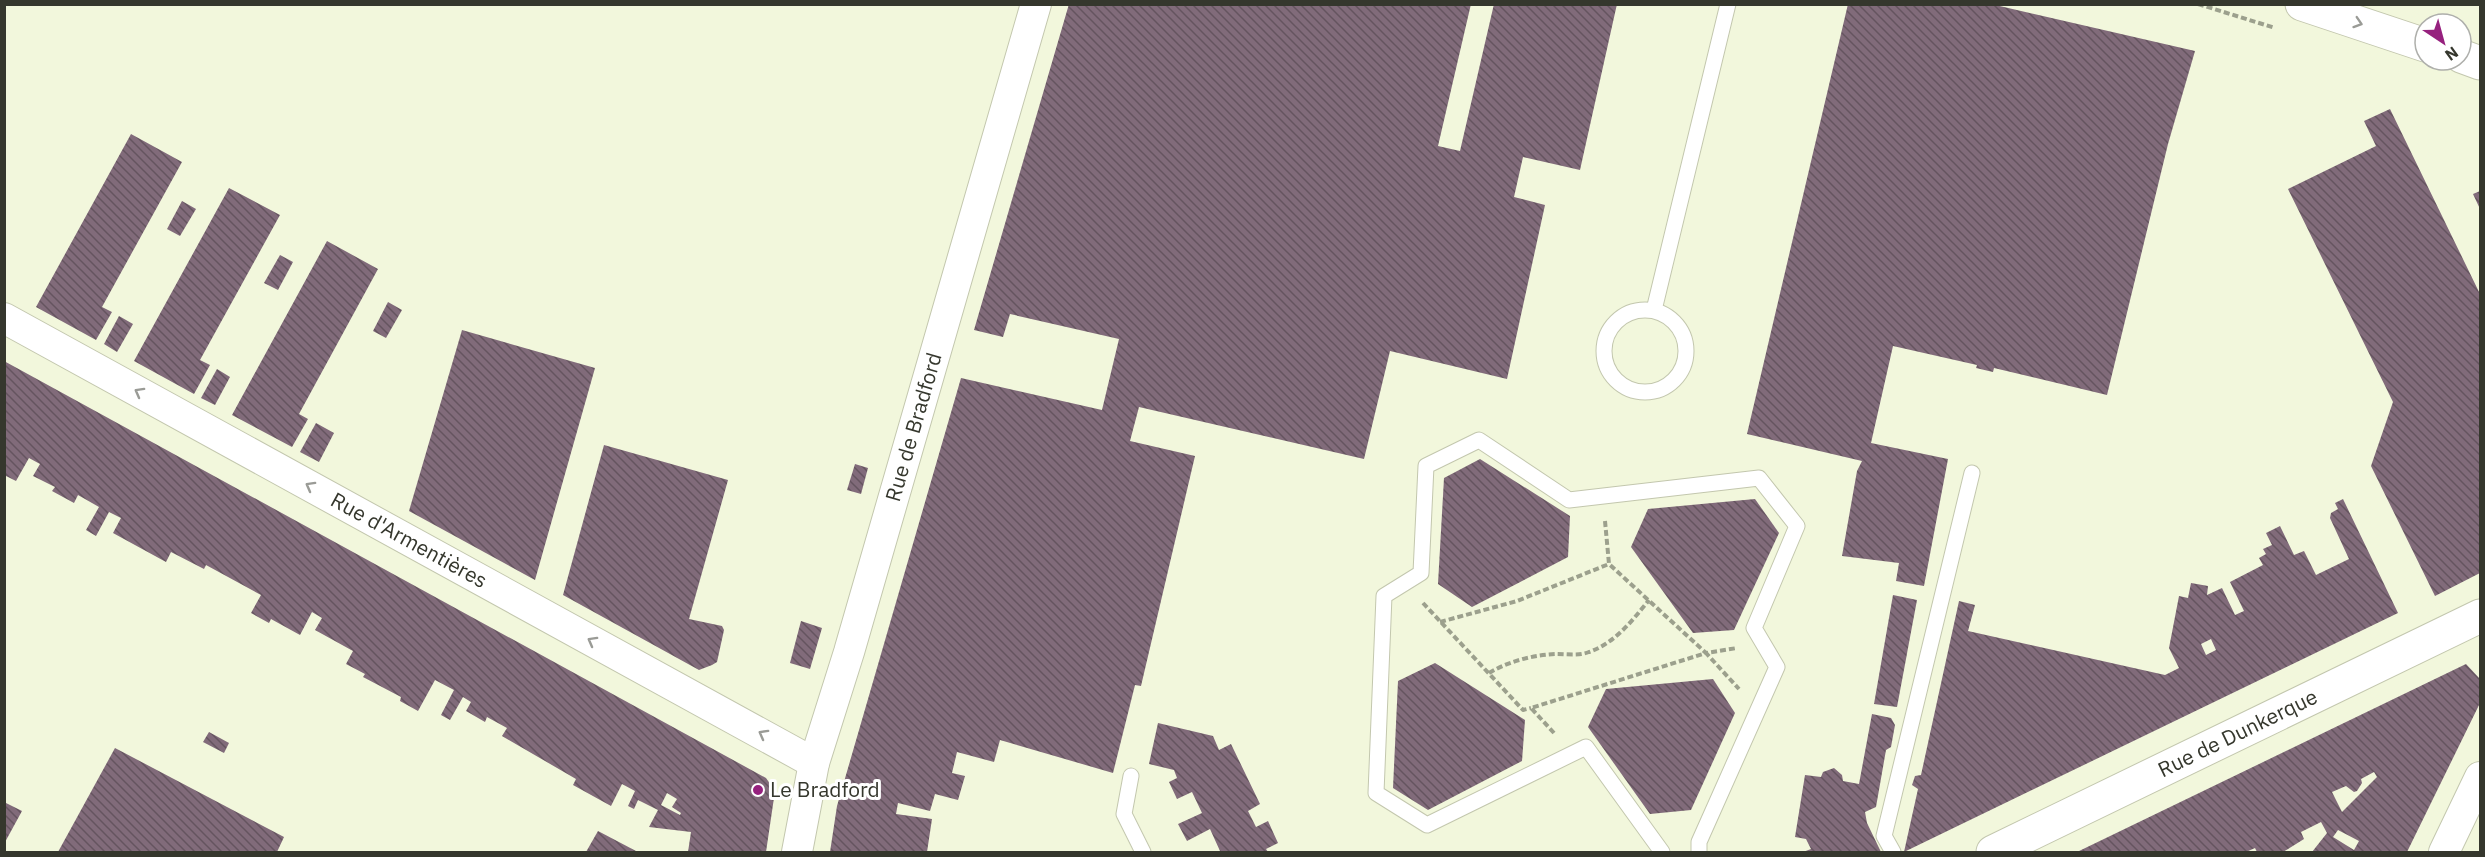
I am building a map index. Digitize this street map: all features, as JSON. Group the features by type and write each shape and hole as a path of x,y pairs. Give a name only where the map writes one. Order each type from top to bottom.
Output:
{"main road":[{"path":"2302,4 2413,41"},
{"name":"Rue de Dunkerque","path":"1993,852 2481,616"}],"street":[{"name":"Rue de Bradford","path":"797,852 814,763 849,652 1036,4"},
{"name":"Rue d'Armentières","path":"4,318 814,763"},
{"path":"2444,852 2481,777"}],"lane":[{"path":"1654,310 1728,4"},
{"path":"1654,310 1665,315 1682,331 1687,354 1679,376 1671,384 1660,390 1637,392 1626,388 1609,372 1605,361 1606,338 1612,327 1630,313 1654,310"},
{"path":"1662,852 1586,747 1427,825 1376,793 1384,596 1421,573 1426,466 1479,440 1569,501 1759,478 1797,526 1754,628 1776,667 1699,842 1699,852"},
{"path":"1893,852 1884,836 1972,473"},
{"path":"1131,776 1124,813 1143,852"}],"path":[{"path":"1602,497 1610,564 1706,653 1758,710"},
{"path":"1440,622 1517,601 1610,564"},
{"path":"1404,584 1523,710 1706,653 1762,643"},
{"path":"1489,673 1504,664 1518,660 1554,654 1587,653 1605,645 1625,629 1649,600"},
{"path":"1531,708 1573,753"}],"building":[{"path":"1069,4 1471,4 1438,146 1460,151 1494,4 1617,4 1580,170 1523,157 1514,197 1545,205 1507,379 1390,351 1364,459 1139,407 1130,441 1195,456 1141,686 1135,685 1113,773 1000,740 994,762 957,752 952,773 965,776 958,800 935,794 930,811 898,803 896,814 932,819 927,852 830,852 837,806 961,378 1102,410 1119,339 1010,314 1003,337 974,330"},
{"path":"1848,4 1991,4 2195,51 2168,144 2107,395 1994,368 1993,372 1976,368 1977,365 1893,346 1871,443 1948,459 1924,586 1896,581 1899,563 1842,556 1857,471 1862,461 1747,434"},
{"path":"2390,109 2480,294 2480,573 2435,596 2371,466 2393,402 2288,189 2376,146 2364,121"},
{"path":"131,134 182,162 102,307 112,312 96,340 36,307"},
{"path":"229,188 280,215 200,360 210,365 194,394 134,361"},
{"path":"2480,191 2480,209 2473,194"},
{"path":"182,201 196,209 180,236 167,229"},
{"path":"327,241 378,269 299,414 308,419 292,447 232,415"},
{"path":"280,255 293,262 278,290 264,283"},
{"path":"388,302 402,310 386,338 373,331"},
{"path":"119,316 133,324 117,352 104,344"},
{"path":"462,330 595,368 535,580 409,511"},
{"path":"4,361 766,778 775,791 766,852 688,852 691,832 649,827 658,810 638,800 634,809 628,806 635,791 622,784 611,806 573,785 576,779 502,736 507,728 487,717 485,722 466,711 471,702 463,697 450,720 441,715 454,690 435,680 418,711 400,701 401,697 363,677 365,674 346,664 353,651 315,630 322,618 312,612 300,635 271,619 269,623 251,613 261,595 206,565 204,569 171,552 166,562 113,533 121,518 109,512 96,536 86,530 99,507 78,495 74,503 52,491 55,487 33,476 40,464 29,458 16,481 4,475","holes":["667,793 677,799 672,807 681,813 680,815 661,805"]},
{"path":"217,369 230,377 215,405 201,398"},
{"path":"316,423 334,433 319,462 300,452"},
{"path":"604,445 728,480 689,619 722,626 724,630 717,662 712,665 699,670 563,595"},
{"path":"1480,459 1570,516 1568,557 1472,607 1438,584 1444,478"},
{"path":"855,464 868,468 861,494 847,490"},
{"path":"1755,499 1779,533 1734,630 1693,633 1631,547 1648,509"},
{"path":"2343,499 2398,613 1904,852 1918,789 1912,785 1915,776 1921,775 1959,601 1975,605 1968,631 2165,675 2179,668 2169,648 2179,596 2188,598 2191,583 2208,586 2207,595 2222,588 2235,615 2244,611 2230,582 2263,565 2259,558 2266,554 2263,549 2272,545 2266,533 2280,526 2294,555 2304,551 2316,575 2349,559 2330,518 2331,513 2338,509 2335,503","holes":["2211,639 2216,650 2206,655 2201,644"]},
{"path":"1893,595 1917,600 1897,707 1874,704"},
{"path":"801,621 822,628 810,669 790,663"},
{"path":"1435,663 1525,720 1522,761 1428,810 1393,788 1398,681"},
{"path":"2466,664 2480,679 2480,703 2407,852 2312,852 2327,833 2321,822 2301,832 2304,839 2283,852 2257,852 2255,848 2246,852 2077,852","holes":["2374,772 2377,777 2342,812 2332,792 2346,786 2354,792 2357,791 2362,783 2361,779","2338,830 2359,841 2354,850 2333,837"]},
{"path":"1713,679 1735,713 1691,810 1650,814 1588,727 1606,689"},
{"path":"1872,714 1891,718 1895,725 1891,747 1886,750 1876,807 1865,812 1867,823 1881,852 1803,852 1811,849 1806,839 1795,837 1805,775 1821,777 1823,772 1834,768 1842,775 1843,781 1859,784"},
{"path":"1158,723 1213,736 1219,750 1231,744 1260,804 1248,811 1256,827 1268,821 1278,843 1266,849 1268,852 1217,852 1220,851 1210,829 1187,841 1178,824 1202,813 1192,792 1177,799 1169,782 1177,778 1174,770 1149,764"},
{"path":"209,732 229,743 224,753 203,742"},
{"path":"115,748 284,837 277,852 58,852"},
{"path":"4,802 22,811 4,844"},
{"path":"598,831 636,851 586,852"}],"place":[{"name":"Le Bradford","path":"758,790"}]}
